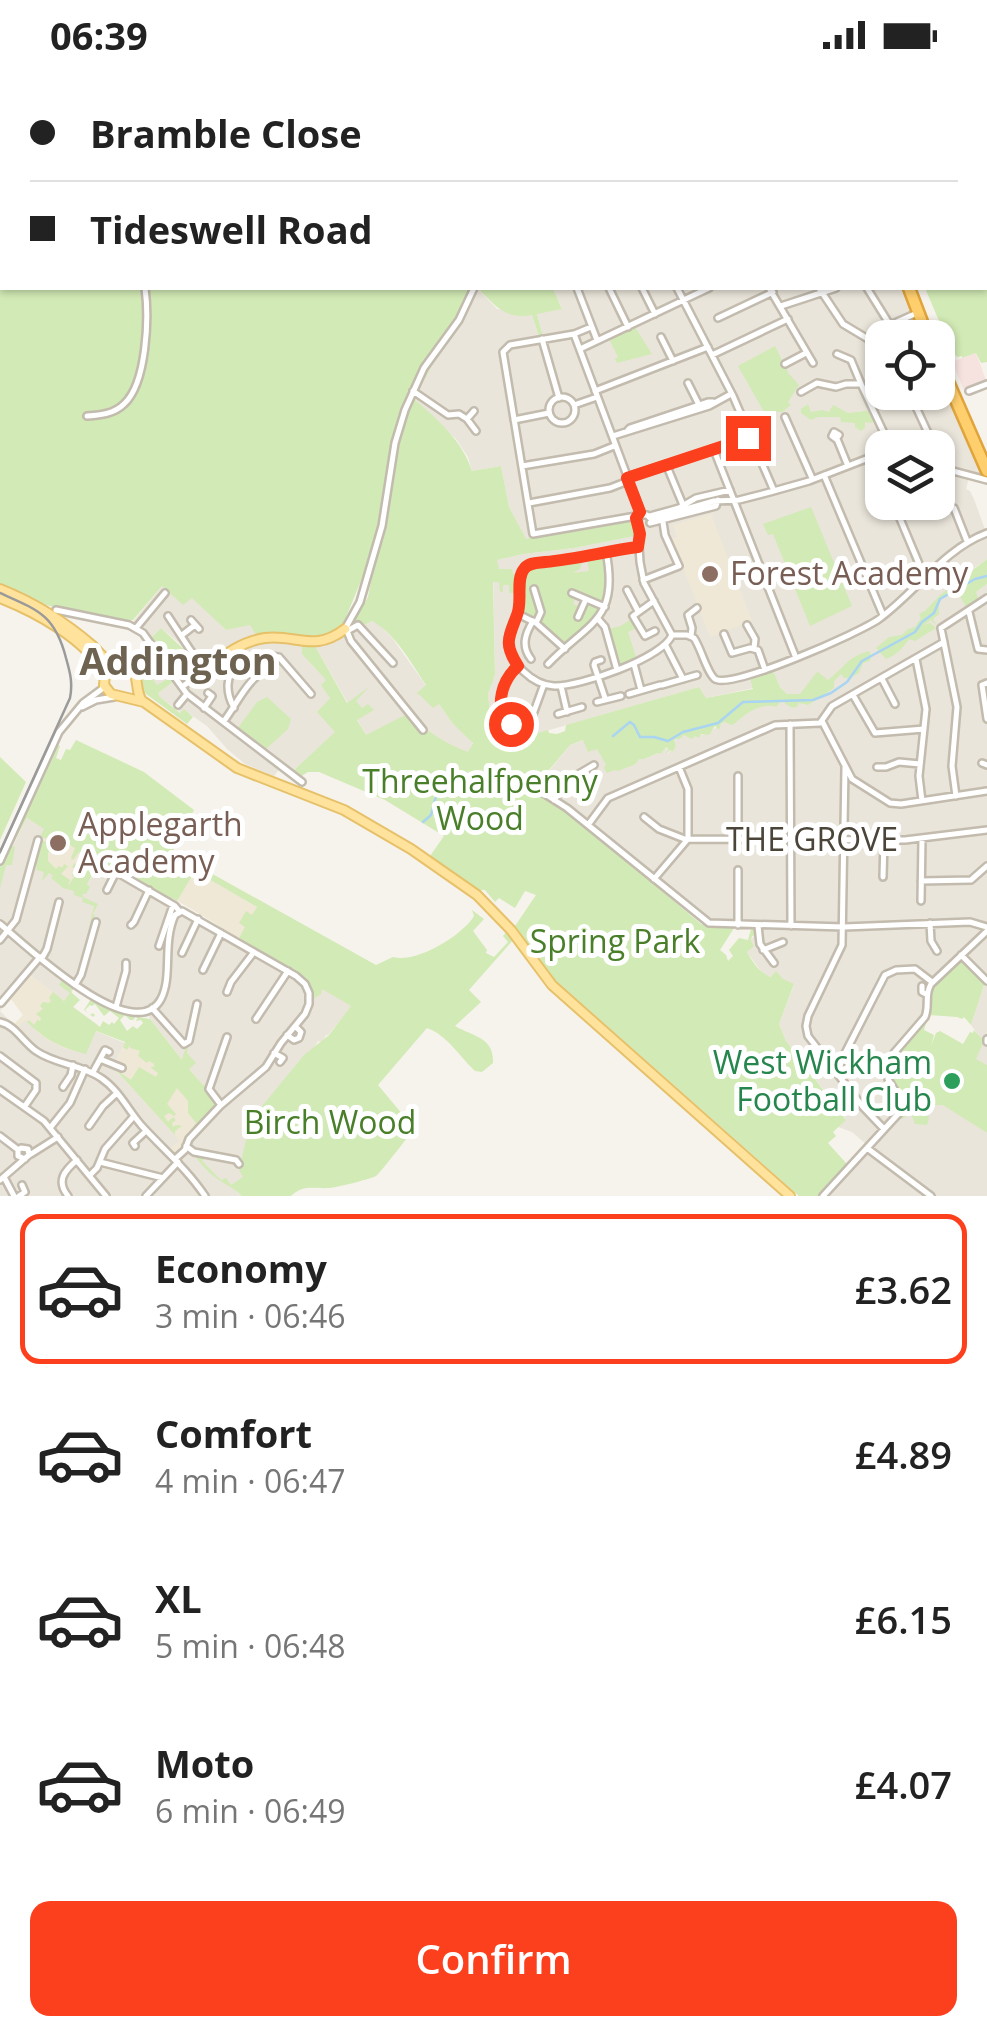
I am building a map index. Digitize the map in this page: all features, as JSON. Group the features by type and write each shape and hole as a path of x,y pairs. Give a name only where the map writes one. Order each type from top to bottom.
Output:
{"highway":[{"path":"911,290 921,320"},
{"path":"955,397 986,466"}],"main road":[{"path":"0,589 52,612 111,663 132,668 139,697 144,702 237,768 344,810 477,894 511,930 552,985 790,1196"},
{"path":"0,598 31,612 88,652 111,694 144,702"},
{"path":"52,612 62,632"},
{"path":"207,668 252,640 280,637 298,642 317,641 350,628"},
{"path":"103,675 111,663"},
{"path":"124,696 135,690 136,678"}],"street":[{"path":"87,416 119,408 132,394 143,356 145,290"},
{"path":"423,730 351,641 350,628 382,526 395,443 413,391 432,356 460,320 473,290"},
{"path":"578,290 597,340"},
{"path":"610,290 628,327"},
{"path":"643,290 655,314"},
{"path":"679,290 732,394 774,490"},
{"path":"580,349 705,290"},
{"path":"718,318 771,290 813,363"},
{"path":"781,306 820,290 843,324 865,338"},
{"path":"868,290 888,323 893,325 918,313"},
{"path":"712,355 788,318"},
{"path":"592,327 506,348 503,354 535,535 638,515 647,522"},
{"path":"574,334 638,515 647,522"},
{"path":"661,337 674,361"},
{"path":"542,339 559,398"},
{"path":"574,405 708,347"},
{"path":"785,364 806,353"},
{"path":"837,354 852,360 883,430"},
{"path":"688,383 700,407"},
{"path":"801,390 820,383 836,388 861,384"},
{"path":"969,391 987,384"},
{"path":"413,391 448,414 467,419 476,431"},
{"path":"613,436 732,394"},
{"path":"559,398 569,399 574,405 574,416 566,423 556,421 550,413 550,405 559,398"},
{"path":"467,419 474,411"},
{"path":"514,420 550,413"},
{"path":"785,416 812,479"},
{"path":"528,503 613,488 666,464 751,437"},
{"path":"837,439 848,466"},
{"path":"522,466 594,454 614,446"},
{"path":"714,450 796,658"},
{"path":"647,522 718,500 739,500 865,461"},
{"path":"666,464 683,506"},
{"path":"955,472 987,480"},
{"path":"824,475 884,615"},
{"path":"672,635 643,580 640,538 647,522 696,498 730,490"},
{"path":"955,511 967,541"},
{"path":"643,580 679,566 663,518"},
{"path":"901,520 925,578"},
{"path":"672,635 691,636 699,644 712,675 719,680 765,670 876,621 967,541 987,533"},
{"path":"638,547 526,566 521,576 518,614 508,639 510,651 518,666 544,684 561,686 634,664 666,646 672,635"},
{"path":"548,664 598,619 605,607 610,584 606,552"},
{"path":"531,660 525,638 541,612 534,589"},
{"path":"627,590 638,612"},
{"path":"136,628 165,593"},
{"path":"572,593 605,607"},
{"path":"956,796 952,766 957,713 942,627 987,598"},
{"path":"578,617 586,599"},
{"path":"654,601 633,616 646,636 655,631"},
{"path":"691,636 688,614 697,608"},
{"path":"968,611 978,648 987,650"},
{"path":"52,612 136,628 149,639 154,652 187,694 299,781"},
{"path":"518,614 534,622 565,649"},
{"path":"168,616 207,668 180,686"},
{"path":"598,619 605,627 617,670"},
{"path":"182,636 195,624"},
{"path":"747,625 755,639 754,648"},
{"path":"350,628 378,644 393,664"},
{"path":"632,634 640,628"},
{"path":"724,634 725,644 734,653 754,648"},
{"path":"588,825 610,796 774,725 822,721 830,708 944,642"},
{"path":"666,646 683,679"},
{"path":"754,648 761,654 765,670"},
{"path":"128,666 154,652"},
{"path":"234,708 227,690 229,676 243,662 259,656 279,657 311,694"},
{"path":"916,659 926,704 919,781 922,801"},
{"path":"601,660 594,664 605,698"},
{"path":"136,678 140,662"},
{"path":"634,664 641,691"},
{"path":"518,666 503,686 506,724 532,717 544,684"},
{"path":"100,691 103,675"},
{"path":"0,860 57,735 104,686 103,675"},
{"path":"597,702 697,675"},
{"path":"224,721 254,678"},
{"path":"882,679 895,704"},
{"path":"983,681 987,714"},
{"path":"561,686 567,712"},
{"path":"206,705 212,696 208,693"},
{"path":"178,705 187,694"},
{"path":"852,695 875,734 924,729"},
{"path":"77,710 98,699 124,696"},
{"path":"200,696 206,705"},
{"path":"558,714 582,707"},
{"path":"822,721 852,779 887,801 898,804 987,791"},
{"path":"790,724 791,926"},
{"path":"877,767 898,762 920,764"},
{"path":"554,800 570,780 591,764"},
{"path":"644,817 659,829 688,840 688,789 678,767"},
{"path":"845,767 841,950 806,1026 808,1036 884,1129"},
{"path":"738,776 738,839"},
{"path":"844,782 852,779"},
{"path":"537,789 588,825 705,921 844,927 973,922 987,929 932,982 926,994 925,1017 894,1052 888,1080 900,1098 899,1114 822,1196"},
{"name":"THE GROVE","path":"654,879 688,840 922,839 987,830"},
{"path":"921,901 922,839"},
{"path":"0,940 18,915 38,840"},
{"path":"883,877 884,840"},
{"path":"921,881 971,880 987,866"},
{"path":"738,870 738,925"},
{"path":"106,890 118,872 180,912"},
{"path":"130,925 149,890"},
{"path":"1,1002 47,951 59,902"},
{"path":"159,946 173,904"},
{"path":"0,924 90,996 135,1012 152,1008 160,1000 168,937 180,912 302,980 310,996 307,1010 263,1070 221,1105 190,1138 146,1196"},
{"path":"182,953 198,919"},
{"path":"75,985 82,975 96,922"},
{"path":"930,924 931,941 937,950"},
{"path":"758,926 758,940 774,963"},
{"path":"203,970 221,933"},
{"path":"763,950 779,945"},
{"path":"227,992 254,952"},
{"path":"961,955 987,980"},
{"path":"116,1007 126,963"},
{"path":"839,1075 840,1062 885,975 914,968 932,982"},
{"path":"256,1019 288,971"},
{"path":"922,986 926,994"},
{"path":"152,1008 184,1044 197,1004"},
{"path":"0,1022 8,1024 40,1054 89,1070 118,1093 205,1196"},
{"path":"287,1035 298,1040 301,1032 294,1026"},
{"path":"221,1105 210,1089 227,1037"},
{"path":"50,1128 104,1050 110,1052"},
{"path":"0,1056 35,1082 36,1088 25,1106"},
{"path":"100,1059 122,1068"},
{"path":"830,1064 840,1062"},
{"path":"63,1087 72,1065"},
{"path":"0,1090 50,1128 106,1196"},
{"path":"89,1126 118,1093"},
{"path":"90,1175 105,1149 134,1116"},
{"path":"135,1146 133,1142 146,1130"},
{"path":"0,1136 23,1156"},
{"path":"22,1185 25,1192 17,1196 2,1179 23,1156 58,1137"},
{"path":"186,1146 194,1152 239,1164"},
{"path":"867,1148 931,1196"},
{"path":"68,1196 62,1188 62,1178 77,1160"},
{"path":"100,1162 163,1178"}],"shaded area":[{"path":"476,290 497,309 532,314 539,337 543,336 537,313 562,308 554,290 906,290 917,320 865,320 865,410 955,410 955,406 987,480 969,477 966,489 974,499 987,535 987,559 934,602 957,590 967,608 976,592 987,584 987,1065 975,1059 983,1041 971,1025 985,982 961,963 887,1080 899,1109 867,1145 852,1132 838,1127 846,1119 786,1041 779,1024 794,985 763,974 747,952 757,930 754,924 706,920 568,808 530,783 533,777 545,776 570,745 584,740 597,748 607,766 606,772 636,764 639,758 661,754 666,747 668,754 673,752 674,739 706,734 787,694 772,671 751,678 754,688 706,698 699,687 518,739 516,745 492,733 488,694 495,675 493,561 636,533 630,517 526,540 509,507 501,466 472,471 456,439 414,399"},
{"path":"976,353 987,383 966,395 955,361"},
{"name":"Forest Academy","path":"711,514 752,621 710,637 672,539 677,537 673,525"},
{"path":"162,586 192,597 226,630 250,624 260,641 302,644 311,664 327,680 330,698 318,712 336,732 293,771 283,764 274,776 245,764 207,726 160,697 157,693 172,683 157,686 143,664 152,656 166,672 189,654 161,628 151,638 131,624"},
{"path":"372,621 393,639 453,724 473,742 468,753 424,729 366,735 314,644"},
{"path":"27,818 46,830 36,866 83,893 100,861 177,901 175,909 352,1006 322,1042 318,1041 299,1061 254,1118 241,1161 245,1174 236,1191 242,1196 0,1196 0,1011 0,928 6,928 0,920 0,880","holes":["31,976 64,1001 76,986 117,1007 147,1010 204,1087 186,1136 174,1150 181,1141 113,1067 125,1043 95,1031 86,1053 64,1048 40,1034 25,1019 16,1027 0,1011"]},
{"path":"33,822 100,861 83,893 33,864 46,830"},
{"path":"168,855 257,907 239,938 149,888"},
{"path":"31,976 98,1025 86,1054 47,1040 25,1020 16,1028 13,1025 23,1015 11,999"},
{"path":"150,1019 204,1087 197,1125 186,1136 184,1146 173,1153 169,1149 180,1141 113,1067 125,1043"},
{"path":"919,1087 987,1133 987,1196 827,1196 897,1120 903,1108 902,1099"}],"green space":[{"path":"0,290 473,290 414,399 455,440 472,471 501,466 509,507 526,539 630,517 636,533 497,560 499,569 512,569 513,574 519,574 519,593 509,593 509,585 503,585 500,592 499,582 493,582 495,675 488,694 492,733 515,745 518,739 548,730 557,734 565,731 566,725 699,687 706,698 753,689 750,678 773,671 787,694 800,694 816,673 828,680 851,659 869,651 870,661 863,663 859,673 850,678 841,674 834,681 834,688 808,705 799,703 792,707 783,699 776,707 759,708 734,724 725,722 719,730 715,726 709,735 674,739 673,752 666,754 666,747 661,754 607,773 597,749 588,752 583,740 570,745 544,776 534,777 529,784 537,794 566,810 701,924 734,928 720,950 728,961 733,956 729,950 739,938 748,940 751,929 755,929 757,935 751,941 754,946 747,952 754,963 767,975 771,977 776,971 794,984 779,1024 786,1041 846,1120 828,1143 846,1166 818,1196 799,1196 554,979 515,926 536,895 525,891 515,908 499,898 495,902 485,890 478,890 430,856 444,836 385,800 319,772 300,777 293,771 335,732 317,712 330,698 321,685 326,680 302,654 302,644 314,644 347,703 369,687 356,701 362,708 368,704 374,710 357,720 366,735 409,713 451,745 468,752 473,743 439,704 433,708 416,694 426,685 388,633 372,621 362,626 353,623 368,597 385,525 397,447 409,408 401,421 368,570 339,634 256,635 250,625 226,630 192,598 183,605 162,586 133,620 116,620 41,604 0,585"},
{"path":"479,290 554,290 562,309 537,314 543,336 539,337 532,315 514,315"},
{"path":"926,290 987,290 987,362 981,363 976,353 957,357 955,320 939,320"},
{"path":"635,327 652,354 617,363 609,339"},
{"path":"775,346 799,385 788,402 791,405 782,412 764,412 738,366"},
{"path":"808,404 811,412 829,412 833,405 848,413 873,410 878,421 865,422 861,431 855,423 841,422 840,417 811,420 801,409"},
{"path":"811,507 852,606 810,626 773,534 768,535 763,524"},
{"path":"602,556 608,584 604,604 574,590 573,604 580,607 575,615 580,619 586,602 601,609 596,619 565,646 538,623 545,610 535,586 539,614 535,620 521,613 528,567 583,560 580,569 573,573 589,571 587,559"},
{"path":"987,559 987,584 976,592 979,601 967,609 957,591 942,597 939,614 933,619 937,626 931,620 924,625 930,623 936,628 915,641 909,639 886,659 876,648 889,637 915,627 921,618 919,614"},
{"path":"631,619 637,628 628,632 637,660 619,666 608,629"},
{"path":"161,628 189,654 170,669 151,638"},
{"path":"143,664 157,685 169,678 173,682 158,693 180,713 184,709 193,717 187,724 142,691"},
{"path":"267,697 291,719 288,729 266,749 238,728 257,702"},
{"name":"Birch Wood","path":"76,740 144,772 194,810 173,852 376,965 437,947 468,924 474,916 472,910 484,919 473,931 486,953 494,957 508,942 503,936 507,931 514,939 469,990 481,1002 455,1026 486,1043 493,1063 482,1072 475,1071 447,1041 427,1028 378,1085 412,1131 376,1176 332,1188 304,1188 291,1196 242,1196 212,1175 192,1153 208,1157 202,1161 231,1185 243,1177 239,1170 241,1161 258,1111 351,1006 322,989 312,1000 305,978 239,938 245,927 239,923 246,911 252,915 257,907 195,871 177,901 115,872 114,868 104,885 112,868 100,861 87,884 90,887 82,894 98,904 90,933 94,906 82,902 83,898 63,888 49,873 42,881 44,872 36,870 33,864 42,841 54,842 51,846 56,853 48,852 48,861 56,869 68,866 61,874 70,880 68,886 74,877 74,863 82,867 85,861 79,857 82,854 79,852 73,860 75,848 60,838 57,841 40,837 44,829 27,818 12,846 12,865 6,865 0,888 0,867 56,744 60,746 56,758 61,760"},
{"path":"0,757 26,782 0,840"},
{"path":"41,960 78,990 71,990 80,1000 73,1007 100,1027 103,1021 109,1025 119,1018 110,1011 104,1016 95,1004 85,1010 89,1014 84,1010 91,999 136,1016 130,1020 125,1015 120,1020 127,1031 143,1023 136,1021 138,1017 150,1019 182,1060 189,1043 187,1053 196,1063 189,1069 209,1087 218,1105 193,1132 196,1123 188,1113 188,1101 177,1088 167,1104 176,1114 164,1116 168,1122 173,1117 176,1120 173,1127 182,1126 175,1135 115,1069 131,1080 139,1067 156,1077 158,1073 150,1067 154,1064 138,1056 140,1051 130,1045 127,1050 123,1047 125,1042 96,1031 86,1054 54,1042 27,1022 34,1025 40,1021 36,1014 43,1009 43,1002 51,1001 53,992 64,1001 70,993 59,985 63,979"},
{"path":"958,962 965,963 985,982 971,1025 964,1017 929,1015 931,989"},
{"path":"928,1016 924,1030 934,1035 931,1046 940,1031 963,1044 974,1030 984,1041 976,1059 987,1065 987,1133 943,1105 935,1105 918,1089 912,1108 927,1110 927,1125 915,1124 911,1113 899,1118 904,1107 890,1079 891,1068 898,1051"}],"waterway":[{"path":"613,736 630,722 640,737 668,741 683,732 718,723 743,702 813,700 831,693 847,682 862,661 915,632 934,613 940,599 987,576"},
{"path":"423,822 431,815 438,789 446,779"}],"tram line":[{"path":"0,593 35,610 50,623 62,644 71,687 70,698 0,852"}],"place":[{"name":"Forest Academy","path":"710,574"},
{"name":"Applegarth Academy","path":"58,843"},
{"name":"West Wickham Football Club","path":"952,1081"}],"district":[{"name":"Addington","path":"178,662"}],"route":[{"path":"511,724 504,721 501,700 506,679 518,666 508,639 519,609 524,568 533,563 638,547 636,518 640,512 627,478 748,438"}],"park label":[{"name":"Threehalfpenny Wood","path":"480,800"},
{"name":"Spring Park","path":"615,942"}]}
